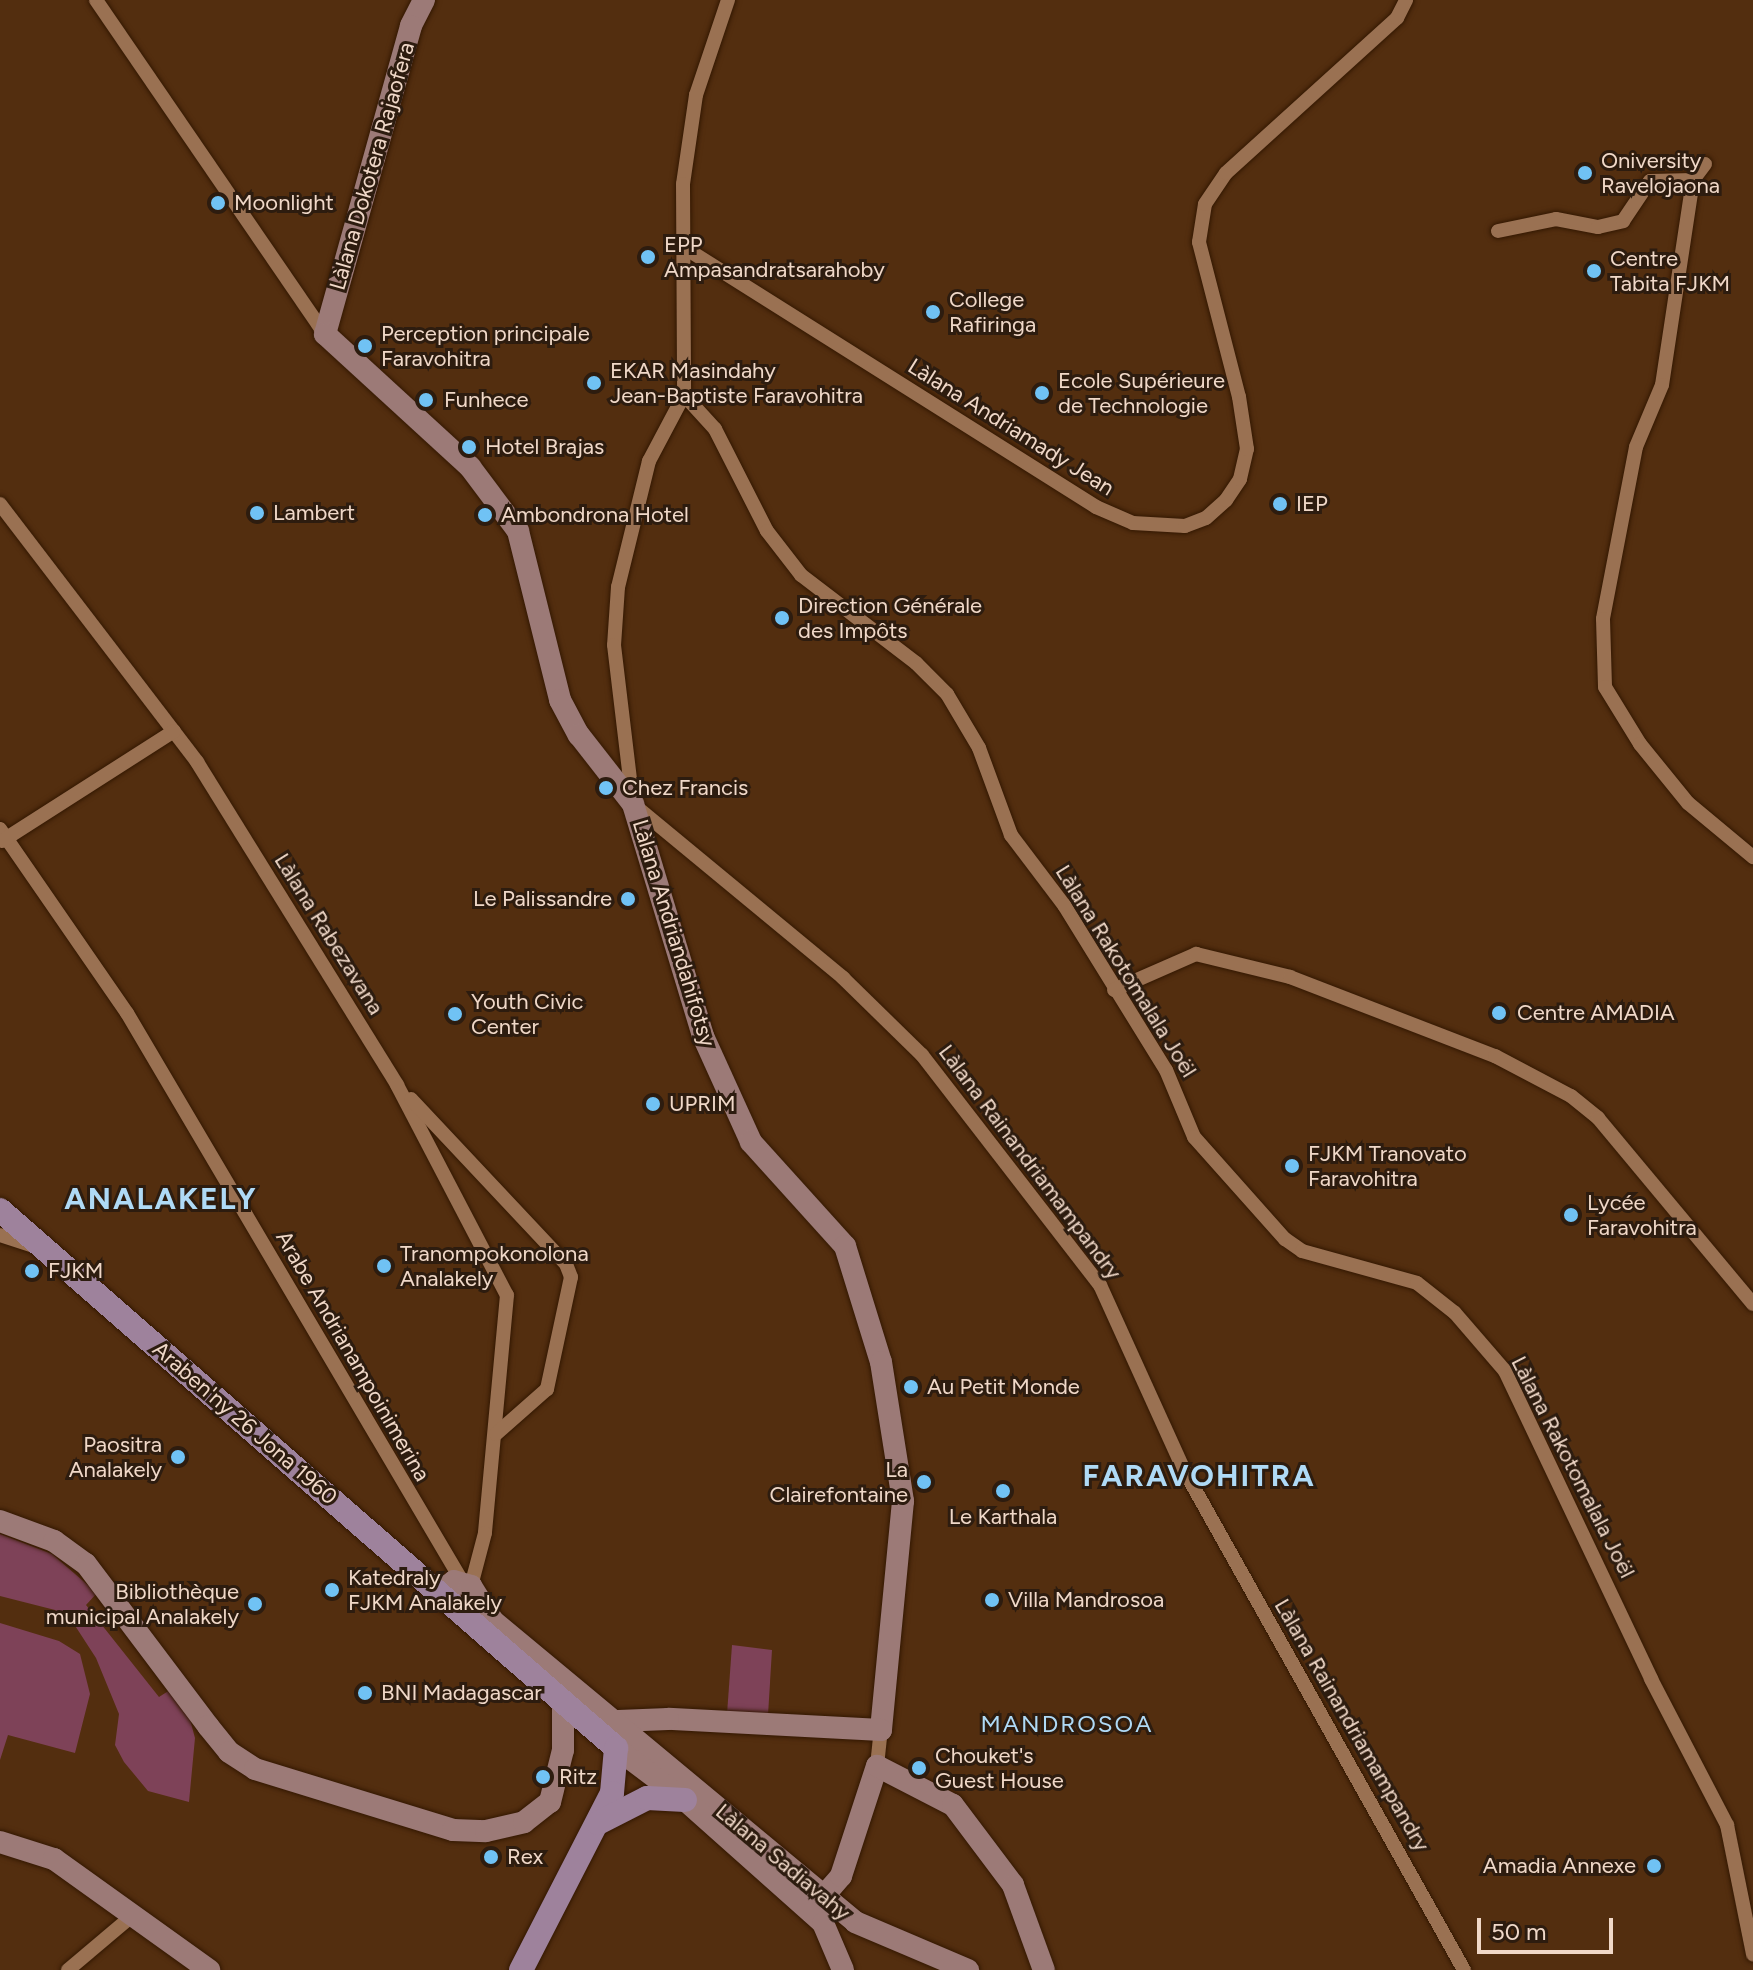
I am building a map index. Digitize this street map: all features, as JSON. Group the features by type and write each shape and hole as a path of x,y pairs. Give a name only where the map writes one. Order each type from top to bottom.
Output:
{"main road":[{"name":"Araben'ny 26 Jona 1960","path":"0,1210 461,1589 489,1637 616,1748"},
{"path":"521,1970 617,1776 616,1748"},
{"path":"593,1826 647,1798 685,1800"}],"street":[{"path":"96,0 325,334 448,447 507,511 527,555 560,700 579,735 633,804"},
{"name":"Làlana Dokotera Rajaofera","path":"325,334 411,26 424,0"},
{"path":"633,804 614,645 618,587 649,461 684,395 688,141 696,95 728,0"},
{"name":"Làlana Andriamady Jean","path":"685,248 1096,507 1133,523 1185,526 1206,518 1226,500 1240,479 1247,449 1239,397 1199,242 1205,204 1226,173 1397,18 1406,0"},
{"path":"1705,164 1693,180 1662,385 1636,447 1603,619 1605,687 1640,744 1688,803 1753,857"},
{"path":"1498,231 1556,219 1598,227 1623,221 1650,181 1693,180"},
{"name":"Làlana Rakotomalala Joël","path":"684,395 715,429 767,531 801,575 916,663 947,694 979,748 1011,835 1064,905 1166,1070 1194,1137 1285,1239 1302,1251 1417,1283 1455,1313 1505,1371 1651,1679 1727,1825 1753,1954"},
{"name":"Làlana Rabezavana","path":"0,504 196,759 397,1085 507,1295 485,1533 461,1589"},
{"path":"3,836 174,731"},
{"name":"Làlana Andriandahifotsy","path":"633,804 703,1036 751,1142 845,1246 881,1362 903,1501 881,1730"},
{"name":"Làlana Rainandriamampandry","path":"633,804 843,978 922,1055 1100,1285 1184,1470 1464,1970"},
{"name":"Arabe Andrianampoinimerina","path":"3,836 127,1013 461,1589"},
{"path":"1114,990 1196,954 1290,977 1495,1056 1571,1096 1598,1118 1753,1304"},
{"path":"397,1085 566,1264 571,1277 547,1389 496,1434"},
{"path":"0,1235 48,1251"},
{"path":"0,1521 54,1541 86,1564 229,1752 255,1769 453,1830 486,1831 524,1822 550,1802 563,1750 563,1703"},
{"name":"Làlana Sadiavahy","path":"461,1589 493,1621 618,1721 822,1898 855,1922 940,1963 968,1970"},
{"path":"618,1721 668,1719 881,1730 877,1766 841,1876 822,1898"},
{"path":"616,1748 685,1800 823,1923 843,1970"},
{"path":"877,1766 953,1805 1013,1885 1044,1970"},
{"path":"0,1842 54,1859 209,1970"},
{"path":"68,1970 132,1916"}],"shaded area":[{"path":"0,1534 52,1554 97,1593 86,1605 159,1697 173,1688 188,1712 195,1738 189,1802 148,1791 124,1762 115,1745 119,1714 96,1658 72,1621 55,1610 0,1596"},
{"path":"0,1623 59,1641 80,1654 90,1694 75,1753 8,1735 0,1760"},
{"path":"732,1645 772,1650 768,1715 727,1714"}],"place":[{"name":"Oniversity Ravelojaona","path":"1585,173"},
{"name":"Moonlight","path":"218,203"},
{"name":"EPP Ampasandratsarahoby","path":"648,257"},
{"name":"Centre Tabita FJKM","path":"1594,271"},
{"name":"College Rafiringa","path":"933,312"},
{"name":"Perception principale Faravohitra","path":"365,346"},
{"name":"EKAR Masindahy Jean-Baptiste Faravohitra","path":"594,383"},
{"name":"Ecole Supérieure de Technologie","path":"1042,393"},
{"name":"Funhece","path":"426,400"},
{"name":"Hotel Brajas","path":"469,447"},
{"name":"IEP","path":"1280,504"},
{"name":"Lambert","path":"257,513"},
{"name":"Ambondrona Hotel","path":"485,515"},
{"name":"Direction Générale des Impôts","path":"782,618"},
{"name":"Chez Francis","path":"606,788"},
{"name":"Le Palissandre","path":"628,899"},
{"name":"Centre AMADIA","path":"1499,1013"},
{"name":"Youth Civic Center","path":"455,1014"},
{"name":"UPRIM","path":"653,1104"},
{"name":"FJKM Tranovato Faravohitra","path":"1292,1166"},
{"name":"Lycée Faravohitra","path":"1571,1215"},
{"name":"Tranompokonolona Analakely","path":"384,1266"},
{"name":"FJKM","path":"32,1271"},
{"name":"Au Petit Monde","path":"911,1387"},
{"name":"Paositra Analakely","path":"178,1457"},
{"name":"La Clairefontaine","path":"924,1482"},
{"name":"Le Karthala","path":"1003,1491"},
{"name":"Katedraly FJKM Analakely","path":"332,1590"},
{"name":"Villa Mandrosoa","path":"992,1600"},
{"name":"Bibliothèque municipal Analakely","path":"255,1604"},
{"name":"BNI Madagascar","path":"365,1693"},
{"name":"Chouket's Guest House","path":"919,1768"},
{"name":"Ritz","path":"543,1777"},
{"name":"Rex","path":"491,1857"},
{"name":"Amadia Annexe","path":"1654,1866"}],"district":[{"name":"ANALAKELY","path":"161,1199"},
{"name":"FARAVOHITRA","path":"1199,1476"},
{"name":"MANDROSOA","path":"1067,1724"}]}
